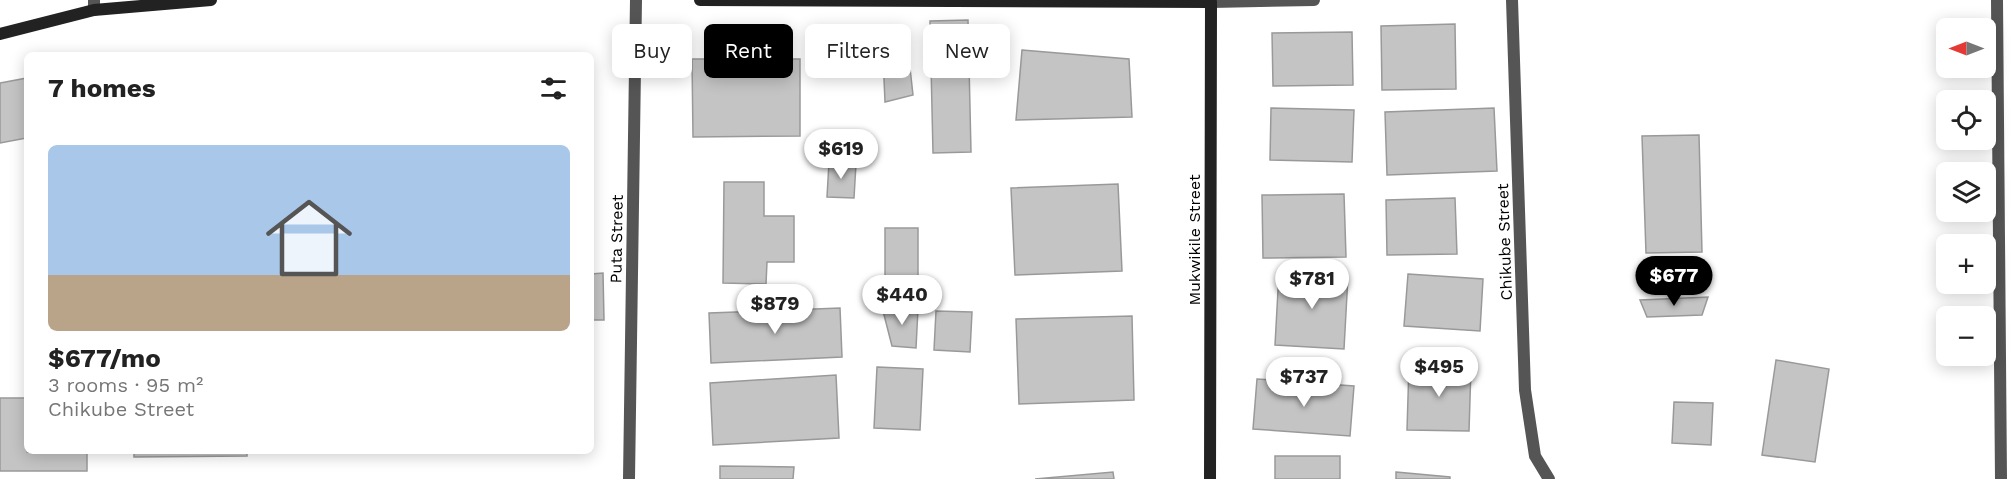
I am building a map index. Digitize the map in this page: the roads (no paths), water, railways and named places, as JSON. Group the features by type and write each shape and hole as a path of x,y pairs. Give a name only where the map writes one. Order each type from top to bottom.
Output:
{"street":[{"path":"0,34 94,5 211,0"},
{"name":"Puta Street","path":"629,479 636,0"},
{"path":"700,0 1211,2 1314,0"},
{"name":"Chikube Street","path":"1512,0 1525,390 1535,456 1549,479"},
{"path":"1997,0 2001,479"},
{"name":"Mukwikile Street","path":"1210,479 1211,2"}]}
